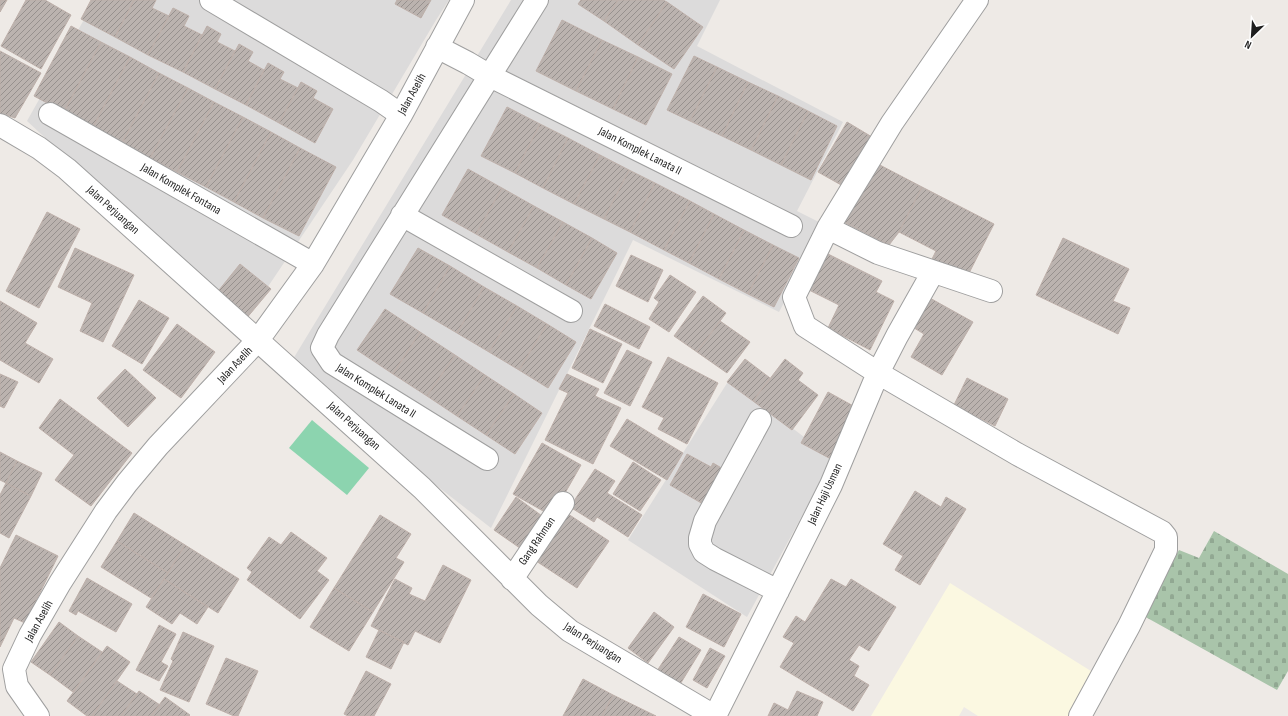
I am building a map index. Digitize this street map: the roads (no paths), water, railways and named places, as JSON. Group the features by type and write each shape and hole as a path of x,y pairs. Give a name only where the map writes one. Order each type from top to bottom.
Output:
{"street":[{"path":"211,0 381,101 401,115"},
{"name":"Jalan Aselih","path":"38,716 17,686 7,665 30,635 60,582 110,506 158,446 258,340 313,264 401,115 463,0"},
{"name":"Jalan Komplek Lanata II","path":"487,459 332,363 322,348 328,335 402,215 537,0"},
{"path":"977,0 892,123 825,235 794,297 805,326 878,373 1017,454 1162,532 1166,538 1166,550 1128,626 1080,716"},
{"name":"Jalan Komplek Lanata II","path":"437,47 490,76 791,226"},
{"name":"Jalan Komplek Fontana","path":"50,114 313,264"},
{"name":"Jalan Perjuangan","path":"0,125 39,148 67,169 422,488 512,579 539,605 570,631 715,716"},
{"path":"402,215 571,311"},
{"path":"825,235 992,291"},
{"name":"Jalan Haji Usman","path":"715,716 831,485 878,373 933,272"},
{"path":"760,420 705,521 700,538 700,544 704,552 715,559 778,591"},
{"name":"Gang Rahman","path":"512,579 563,504"}]}
